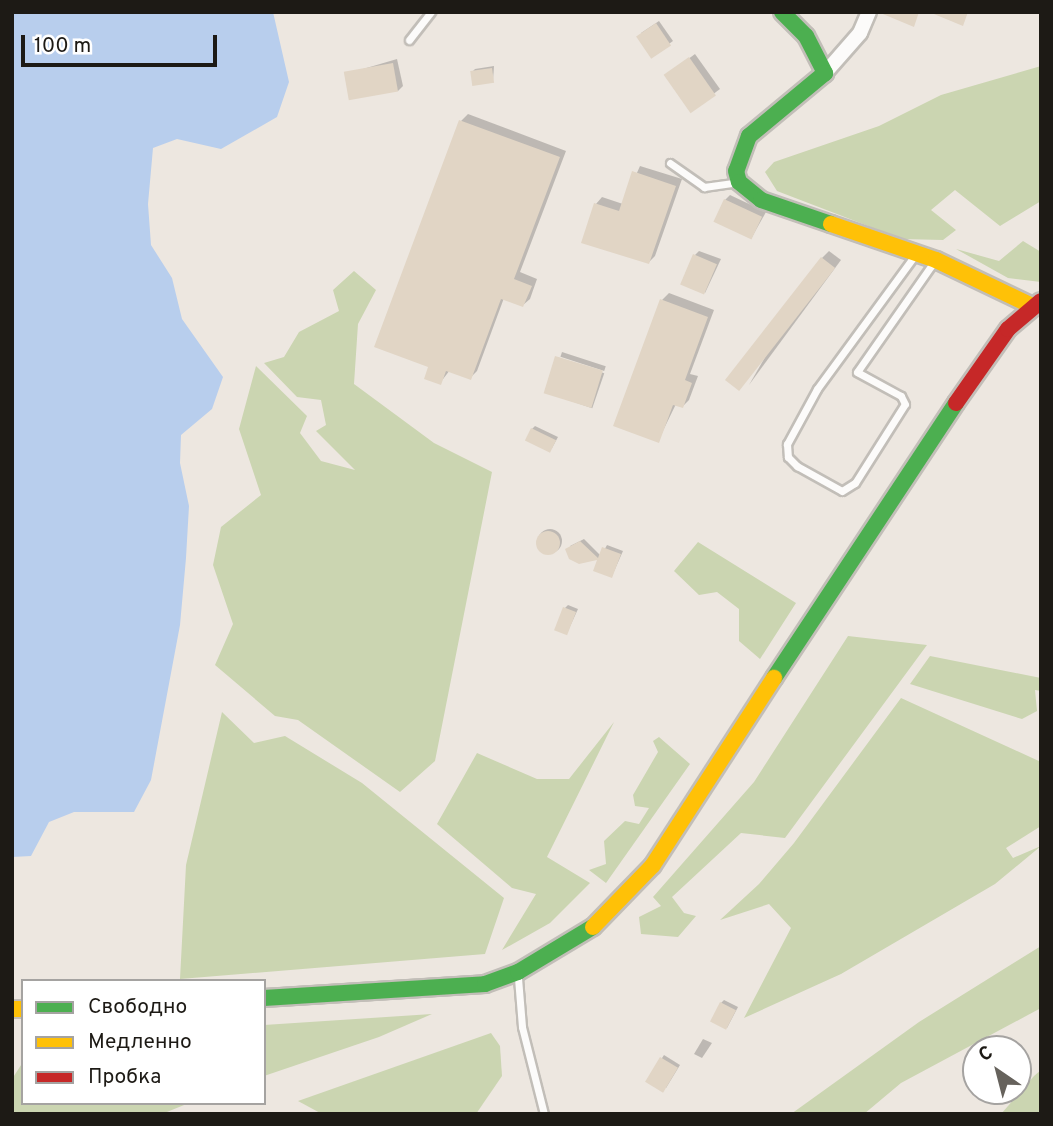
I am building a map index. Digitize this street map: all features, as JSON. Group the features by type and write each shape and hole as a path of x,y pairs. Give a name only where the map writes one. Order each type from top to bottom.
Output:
{"main road":[{"path":"266,998 485,984 518,972 589,930 653,865 922,451 1008,329 1037,303 918,253 761,200 739,182 736,171 739,154 749,136 824,73 806,36 782,12"}],"street":[{"path":"824,73 860,33 869,12"}],"lane":[{"path":"409,40 431,12"},
{"path":"670,163 704,187 739,182"},
{"path":"918,253 817,389 787,444 788,457 797,466 842,491 855,483 905,404 901,396 857,372 936,260"},
{"path":"518,972 522,1027 544,1114"}],"green space":[{"path":"1041,66 1041,201 1000,226 955,190 931,210 956,230 943,240 902,239 777,191 765,172 774,162 879,126 941,95"},
{"path":"1023,241 1041,252 1041,282 1008,278 956,249 999,261"},
{"path":"354,271 376,290 358,324 354,384 434,443 492,472 435,761 400,792 298,720 275,716 215,665 233,624 213,565 221,527 261,495 239,429 256,366 307,416 300,433 321,461 355,470 316,431 326,425 321,400 297,397 264,363 284,357 299,332 339,311 333,290"},
{"path":"698,542 796,603 760,659 739,641 739,609 717,592 699,595 674,571"},
{"path":"848,636 927,645 785,838 741,833 672,897 684,913 696,916 678,937 641,934 639,917 661,906 653,897 754,782"},
{"path":"930,656 1041,678 1041,691 1035,690 1037,711 1022,719 910,684"},
{"path":"901,698 1041,762 1041,826 1006,848 1013,858 1041,846 995,884 841,974 744,1018 791,928 769,904 720,920 759,884 794,843"},
{"path":"222,712 254,743 285,736 362,783 504,898 485,954 180,979 186,865"},
{"path":"614,722 547,857 590,883 550,923 502,950 536,894 512,888 437,824 477,753 537,779 569,779"},
{"path":"659,737 690,764 606,883 589,870 606,864 604,841 625,821 639,824 649,808 635,806 633,795 658,752 653,741"},
{"path":"1041,946 1041,1008 991,1035 962,1035 962,1050 901,1083 864,1114 791,1114 919,1022"},
{"path":"432,1014 379,1037 266,1075 266,1025"},
{"path":"491,1033 500,1046 502,1076 476,1114 322,1114 298,1101"},
{"path":"21,1065 21,1105 184,1105 162,1114 12,1114 12,1079"},
{"path":"1041,1070 1041,1114 1001,1114 1009,1105 1032,1105 1034,1076"}],"water":[{"path":"12,12 273,12 289,82 277,117 221,149 177,139 153,148 148,204 151,245 172,278 182,319 223,377 212,409 181,435 180,463 189,506 186,558 180,625 151,780 134,812 74,812 49,822 31,856 12,857"}],"building":[{"path":"878,12 919,12 914,27"},
{"path":"929,12 968,12 963,26"},
{"path":"656,23 671,45 651,59 636,36"},
{"path":"689,57 716,96 691,113 664,75"},
{"path":"393,63 398,92 349,100 344,72"},
{"path":"492,68 494,83 472,86 470,71"},
{"path":"459,120 560,157 514,279 532,286 523,307 501,299 471,380 446,371 441,385 424,379 428,367 374,347"},
{"path":"632,171 676,186 649,264 581,243 594,203 619,211"},
{"path":"724,199 762,217 751,239 713,222"},
{"path":"693,254 717,264 704,295 680,284"},
{"path":"821,257 835,268 739,391 725,380"},
{"path":"660,299 708,317 685,380 692,383 683,408 673,405 659,443 613,426"},
{"path":"555,356 603,371 591,408 544,393"},
{"path":"531,428 556,440 550,453 525,441"},
{"path":"543,531 553,531 560,538 560,548 553,555 543,555 536,548 536,538"},
{"path":"580,541 598,558 602,547 621,554 612,578 593,571 597,560 579,564 569,559 565,549"},
{"path":"563,607 576,612 567,635 554,630"},
{"path":"720,1002 736,1010 726,1030 710,1022"},
{"path":"660,1057 678,1068 663,1093 645,1082"}],"traffic: fast":[{"path":"782,12 806,36 825,73 749,136 736,171 739,182 761,200 831,224"},
{"path":"774,678 956,403"},
{"path":"266,998 485,984 518,972 593,927"}],"traffic: slow":[{"path":"831,224 936,260 1032,306"},
{"path":"593,927 653,865 774,678"},
{"path":"12,1009 21,1009"}],"traffic: jam":[{"path":"956,403 1008,329 1041,301"}]}
